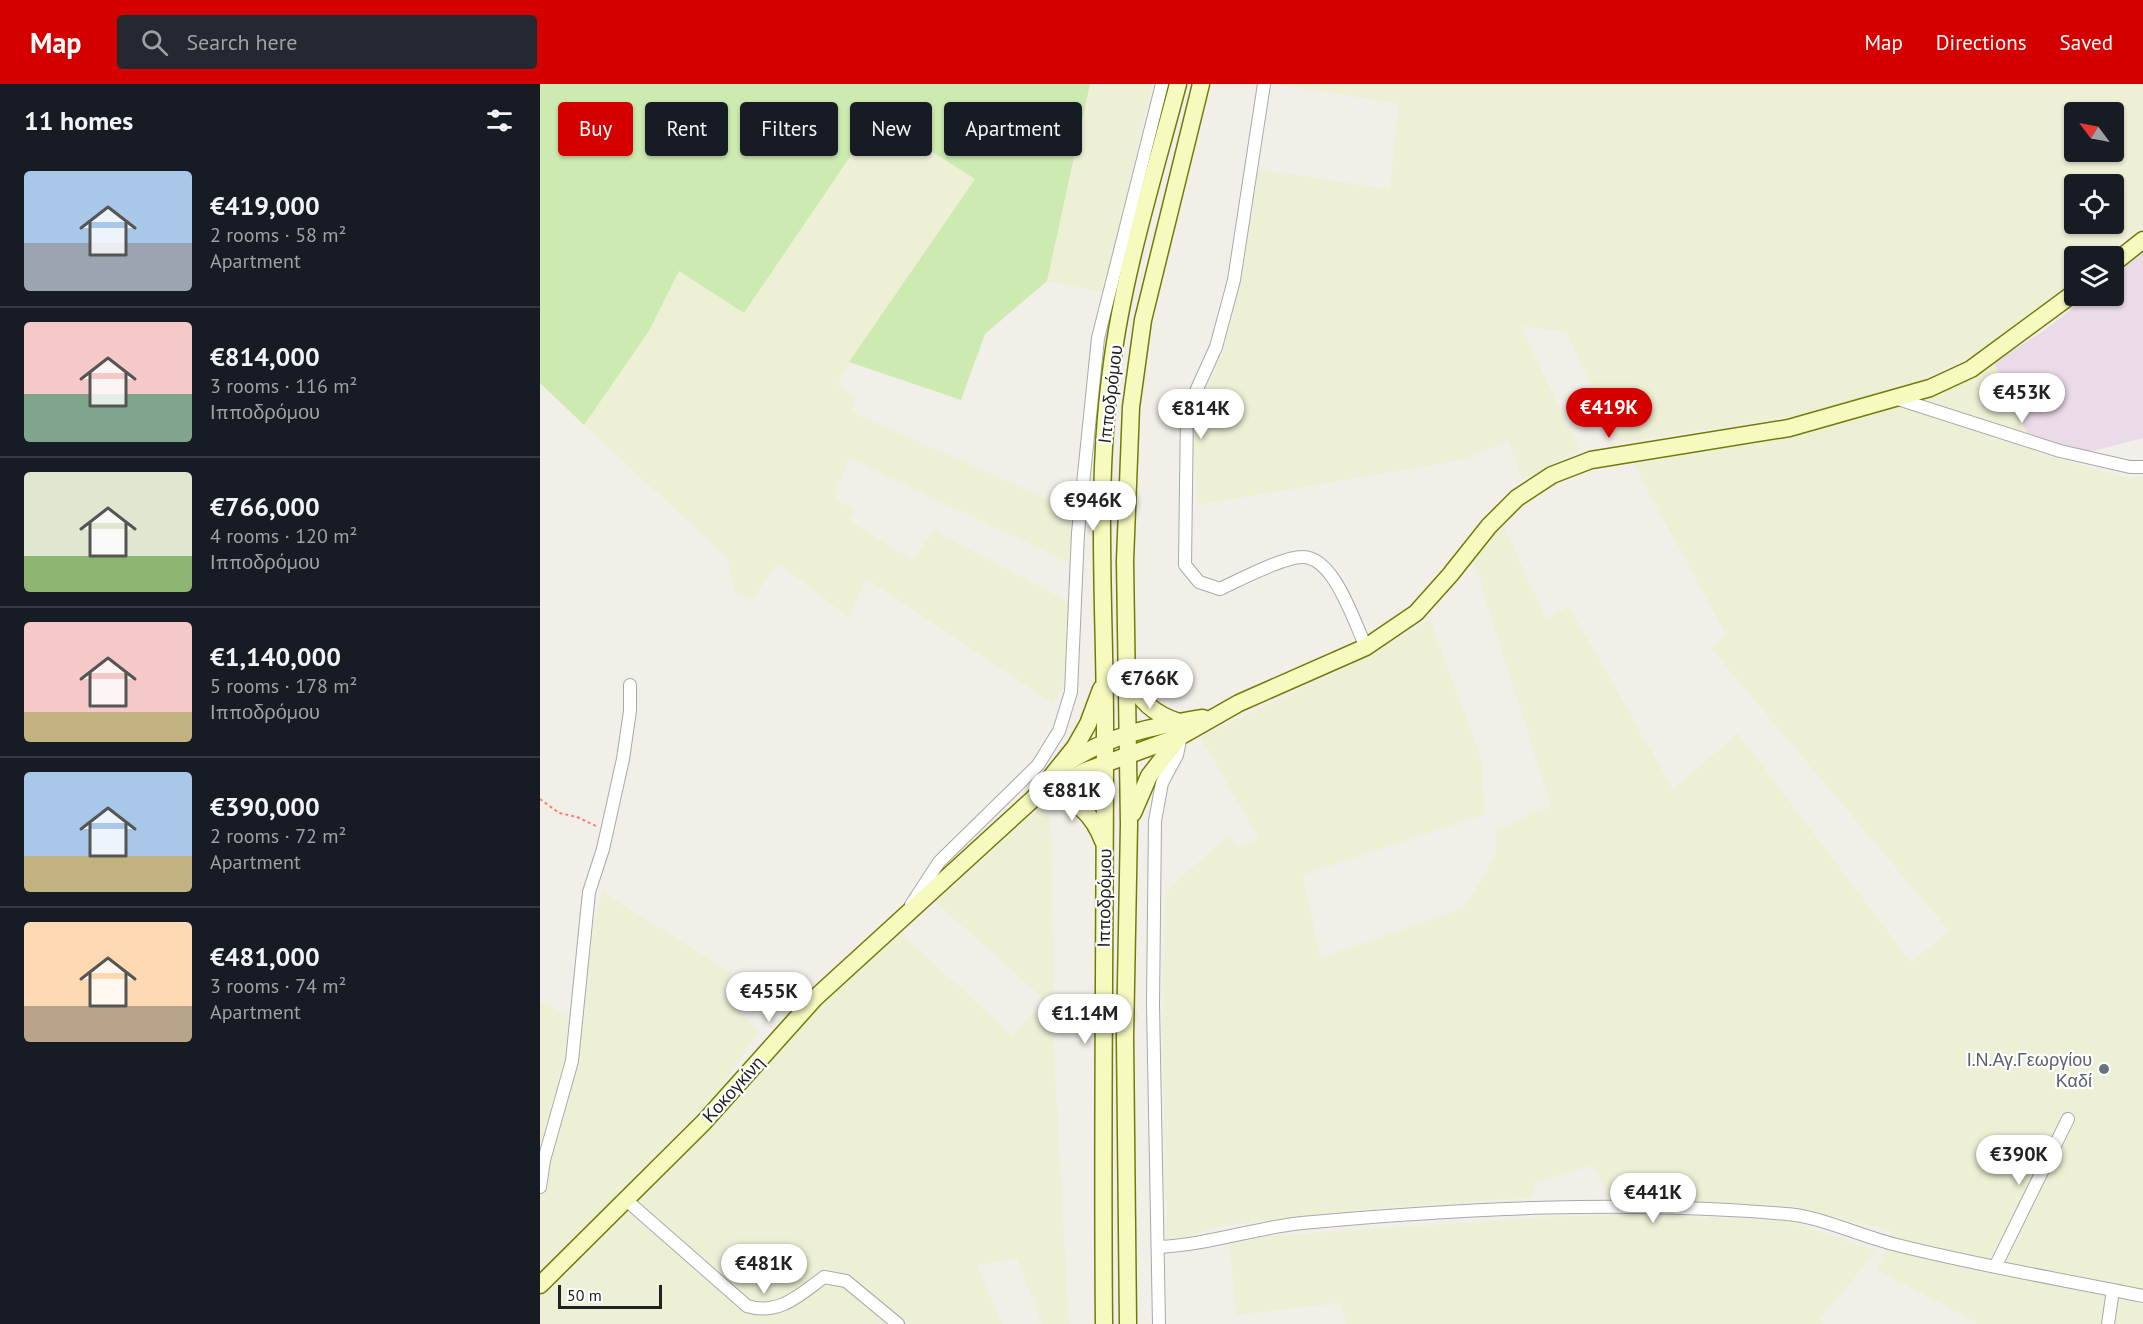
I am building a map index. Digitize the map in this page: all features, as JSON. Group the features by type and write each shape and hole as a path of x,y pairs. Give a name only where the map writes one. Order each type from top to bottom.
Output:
{"main road":[{"name":"Ιπποδρόμου","path":"1104,1324 1101,1107 1105,844 1103,463 1110,378 1127,278 1178,84"},
{"name":"Ιπποδρόμου","path":"1128,1324 1125,1037 1129,666 1125,561 1131,407 1143,320 1201,84"},
{"path":"2124,255 2143,240"},
{"path":"1042,794 1067,780 1129,756 1180,729 1216,716 1239,703 1365,647 1416,613 1489,526 1517,498 1552,475 1590,460 1789,428 1898,399 1930,388 1971,369 2064,300"},
{"path":"1129,666 1132,682 1146,704 1180,729"},
{"path":"1042,794 1088,724 1105,674"},
{"path":"1060,768 1105,742 1129,733 1180,729"},
{"path":"1129,824 1149,776 1180,729"},
{"name":"Κοκογκίνη","path":"541,1282 735,1089 815,998 903,916 1042,794"},
{"path":"1042,794 1072,800 1090,816 1105,844"}],"street":[{"path":"903,916 939,862 1038,765 1059,731 1071,692 1078,533 1098,338 1162,84"},
{"path":"1264,84 1234,280 1216,347 1187,411 1185,565 1199,582 1220,589 1264,569 1302,557 1320,562 1333,577 1365,647"},
{"path":"1898,399 2060,451 2143,468"},
{"path":"540,1187 544,1160 572,1061 589,892 607,833 623,759 630,711 630,685"},
{"path":"1159,1324 1153,1004 1155,820 1162,783 1177,755 1180,729"},
{"path":"1996,1265 2068,1119"},
{"path":"626,1199 747,1306 761,1311 775,1309 824,1277 846,1281 898,1324"},
{"path":"1159,1247 1179,1246 1238,1232 1300,1223 1449,1212 1598,1207 1790,1214 1894,1244 2143,1296"},
{"path":"2108,1324 2113,1290"}],"path":[{"path":"540,799 559,813 577,817 607,833"}],"shaded area":[{"path":"2143,252 2143,438 2089,452 2028,435 1994,363 2046,329 2075,306 2124,306 2124,267"}],"green space":[{"path":"540,84 1090,84 1082,121 1082,102 944,102 944,156 1074,156 1047,281 985,334 961,400 849,362 975,179 932,152 932,102 850,102 851,156 744,313 679,271 649,331 584,425 540,383"},
{"path":"1090,84 1152,84 1104,293 1047,281 1074,156 1082,156 1082,121"},
{"path":"1274,84 2143,84 2143,225 2116,246 2064,246 2064,287 1982,351 1902,389 1798,416 1618,443 1566,332 1521,326 1580,450 1523,479 1508,442 1463,460 1198,505 1193,448 1195,415 1224,349 1257,169 1390,189 1398,104"},
{"path":"932,151 976,178 849,362 837,385 856,397 852,412 1072,510 1070,563 849,458 834,497 855,511 850,521 913,560 933,530 1068,601 1068,640 1063,688 1053,704 866,579 849,618 778,563 752,600 735,593 726,557 584,425 649,331 679,271 744,313 851,156 932,156"},
{"path":"1994,363 2036,453 2129,478 2143,477 2143,1324 1980,1324 1877,1270 1892,1231 1794,1207 1714,1202 1611,1200 1593,1165 1535,1183 1531,1198 1368,1209 1221,1226 1184,1238 1166,1239 1162,1004 1166,891 1227,836 1239,846 1259,839 1200,737 1367,657 1430,619 1481,758 1485,814 1303,875 1320,958 1464,908 1495,856 1496,830 1551,806 1473,560 1503,524 1546,619 1569,606 1673,789 1738,733 1911,962 1949,931 1711,649 1726,635 1633,464 1806,431 1925,400"},
{"path":"1042,806 1051,820 1055,1072 1069,1324 1042,1324 1017,1259 977,1265 1002,1324 540,1324 540,1296 638,1198 812,1013 882,944 900,932 1012,1035 1046,1001 935,902"},
{"path":"603,892 732,973 720,995 759,1031 720,1090 540,1274 540,1148 549,1152 587,946"},
{"path":"540,1002 568,1015 565,1066 540,1147"},
{"path":"1633,1214 1789,1221 1877,1251 1819,1320 1823,1324 1346,1324 1341,1303 1236,1315 1229,1239 1542,1217"}],"place":[{"name":"Ι.Ν.Αγ.Γεωργίου Καδί","path":"2104,1069"}]}
